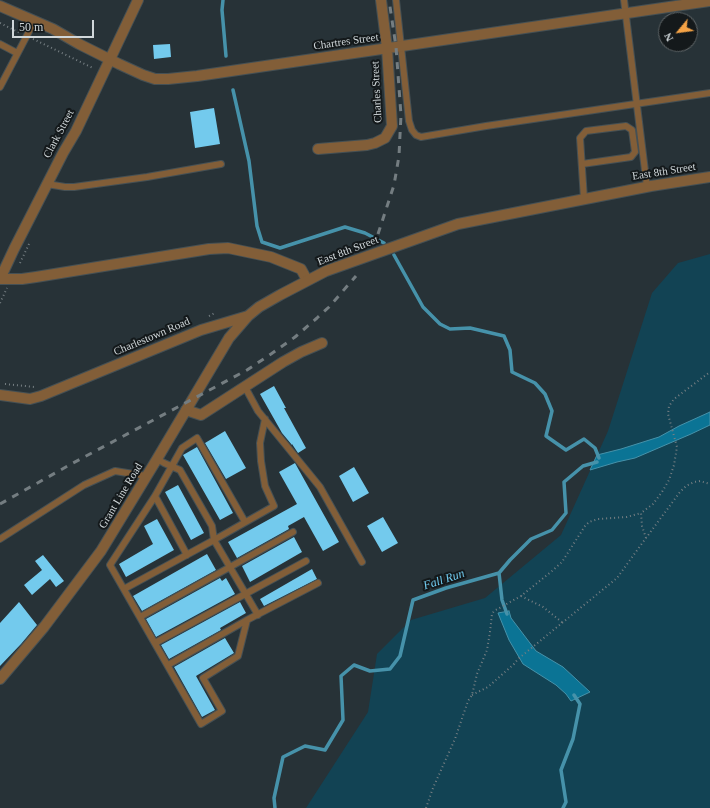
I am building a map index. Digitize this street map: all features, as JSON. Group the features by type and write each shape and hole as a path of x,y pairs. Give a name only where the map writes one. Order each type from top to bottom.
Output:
{"street":[{"name":"Clark Street","path":"0,279 47,184 76,131 138,0"},
{"name":"Charles Street","path":"318,149 375,143 385,138 392,126 387,48 381,0"},
{"name":"Chartres Street","path":"0,6 53,29 79,44 143,75 155,79 168,79 710,1"},
{"name":"East 8th Street","path":"307,280 326,271 458,224 648,187 710,177"},
{"path":"0,279 22,279 209,249 228,248 272,257 301,269 307,280"},
{"name":"Charlestown Road","path":"0,395 25,399 35,398 201,330 248,316 266,303 307,280"},
{"name":"Grant Line Road","path":"0,679 44,627 101,551 229,338 248,316"},
{"path":"186,410 201,415 283,362 322,343"}],"lane":[{"path":"396,0 410,121 412,130 416,135 422,138 486,126 710,93"},
{"path":"624,0 648,187"},
{"path":"0,87 34,22"},
{"path":"0,44 17,54"},
{"path":"582,164 631,157 635,152 632,130 626,126 586,132 580,138 584,199"},
{"path":"47,184 74,187 147,177 221,164"},
{"path":"245,387 258,411 320,487 362,562"},
{"path":"124,589 274,506 265,486 260,461 260,444 265,419"},
{"path":"245,522 198,438 182,448 155,496 110,565 201,724 222,712 203,678 238,656 246,620"},
{"path":"157,459 180,470 212,526 214,540 258,615"},
{"path":"0,539 84,485 115,471 146,476"},
{"path":"155,496 187,554"},
{"path":"140,617 293,532"},
{"path":"155,644 306,561"},
{"path":"168,665 246,620 318,582"}],"path":[{"path":"426,808 433,788 455,739 468,701 472,695 477,674 487,650 492,614 521,596 562,562 589,522 598,519 628,517 641,513 652,504 662,492 669,480 674,465 676,447 668,414 669,406 674,399 710,372"},
{"path":"472,695 488,687 518,659 617,578 680,492 686,486 700,481 710,484"},
{"path":"641,513 642,526 646,538"},
{"path":"521,596 543,607 563,623"}],"shaded area":[{"path":"710,254 710,808 306,808 368,712 377,654 411,620 485,598 561,535 608,431 652,293 678,263"},
{"path":"710,412 710,425 635,458 590,470 597,455 659,437"},
{"path":"509,611 511,618 536,651 563,667 590,692 571,701 556,685 523,664 509,640 498,613"}],"building":[{"path":"170,44 171,57 154,59 153,45"},
{"path":"214,108 220,144 195,148 190,112"},
{"path":"274,386 286,408 284,408 306,448 298,453 282,433 260,394"},
{"path":"225,431 246,468 226,479 205,443"},
{"path":"197,447 233,513 220,520 183,455"},
{"path":"295,463 339,542 323,551 304,517 288,526 289,529 237,558 228,542 297,504 279,472"},
{"path":"354,467 369,493 353,502 339,476"},
{"path":"178,485 204,533 191,540 165,492"},
{"path":"383,517 398,543 382,552 367,526"},
{"path":"157,519 174,550 126,577 119,564 153,544 144,526"},
{"path":"294,537 302,552 250,582 242,566"},
{"path":"207,554 216,570 142,611 133,596"},
{"path":"43,555 64,581 56,587 50,579 32,595 24,585 42,570 35,561"},
{"path":"312,569 317,579 264,606 260,599"},
{"path":"220,578 222,581 226,578 235,594 156,637 146,619"},
{"path":"19,602 37,625 0,666 0,623"},
{"path":"240,602 246,613 220,628 221,630 169,659 161,645"},
{"path":"225,638 234,653 196,676 215,710 202,717 174,667"}],"waterway":[{"path":"223,0 222,10 226,56"},
{"path":"233,90 249,161 257,226 262,242 280,248 345,227 365,233 384,243"},
{"path":"394,255 423,307 440,324 450,329 470,328 504,336 510,350 512,372 535,383 545,394 552,411 546,436 566,450 584,439 595,448 599,458"},
{"name":"Fall Run","path":"275,808 274,798 283,757 305,746 325,750 343,720 341,676 354,665 370,671 390,669 400,656 413,600 446,588 499,573 531,539 552,530 566,513 564,482 583,466 597,462"},
{"path":"499,573 502,600 507,614"},
{"path":"563,808 566,802 561,770 573,739 580,704 574,695"}],"railway":[{"path":"378,234 394,185 399,156 401,115 396,47 389,0"},
{"path":"0,504 73,463 247,370 295,337 329,307 356,276"}]}
